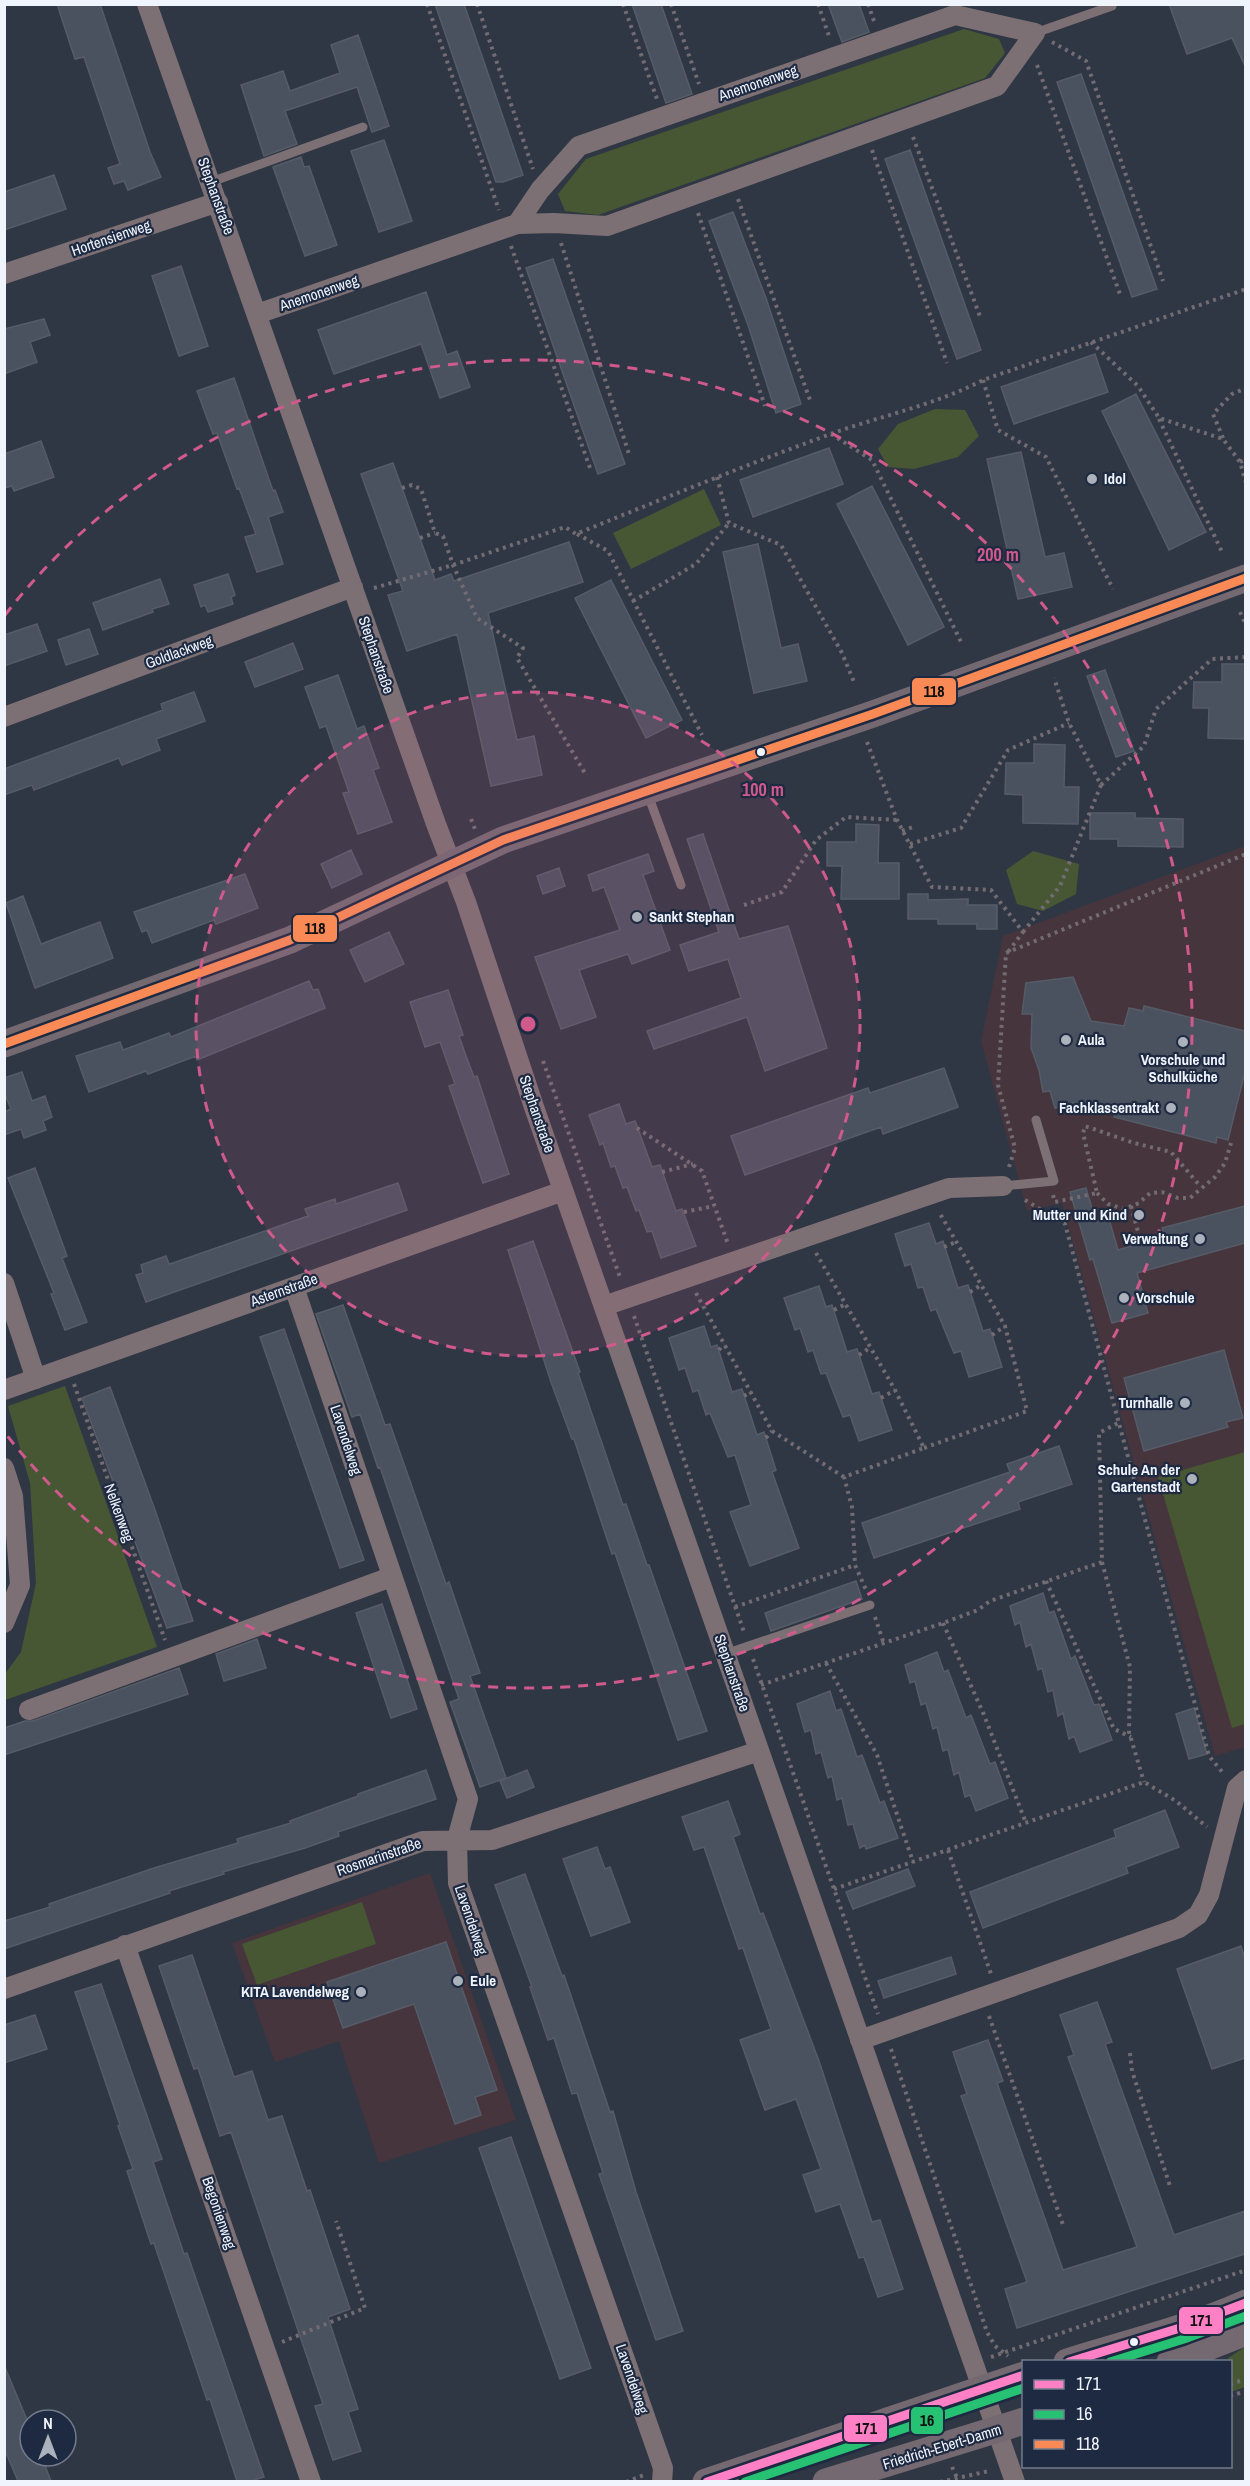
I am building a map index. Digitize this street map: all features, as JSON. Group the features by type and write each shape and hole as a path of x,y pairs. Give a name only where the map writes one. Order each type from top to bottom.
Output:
{"street":[{"name":"Stephanstraße","path":"147,4 452,866 563,1191 1015,2481"},
{"name":"Anemonenweg","path":"257,314 517,224 554,223 607,226 997,86 1032,37 955,15 579,146 540,190 517,224"},
{"name":"Hortensienweg","path":"4,274 218,202"},
{"path":"4,1044 290,940 452,866 503,840 873,714 1245,579"},
{"name":"Goldlackweg","path":"4,717 353,587"},
{"path":"604,1306 949,1188 1003,1186"},
{"name":"Asternstraße","path":"4,1390 563,1191"},
{"path":"4,1283 36,1378"},
{"name":"Lavendelweg","path":"294,1287 468,1799 457,1839 458,1883 663,2468 662,2481"},
{"path":"4,1468 13,1496 20,1585 4,1623"},
{"path":"29,1710 391,1577"},
{"name":"Rosmarinstraße","path":"4,1989 423,1841 492,1840 759,1751"},
{"path":"860,2040 1179,1928 1198,1915 1209,1894 1241,1784"},
{"name":"Begonienweg","path":"125,1946 311,2481"},
{"path":"1071,2360 1137,2343 1220,2315 1245,2304"},
{"path":"1173,2360 1245,2332"},
{"path":"706,2481 1022,2375"},
{"name":"Friedrich-Ebert-Damm","path":"826,2481 1022,2421"}],"lane":[{"path":"1032,37 1112,6"},
{"path":"211,182 363,127"},
{"path":"646,790 681,885"},
{"path":"1003,1186 1054,1181 1036,1120"},
{"path":"725,1654 870,1605"}],"path":[{"path":"477,4 540,190"},
{"path":"623,4 663,117"},
{"path":"671,4 705,102"},
{"path":"818,4 836,57"},
{"path":"1032,37 1086,61 1163,281"},
{"path":"1032,37 1120,297"},
{"path":"906,118 981,319"},
{"path":"866,133 947,363"},
{"path":"732,181 810,400"},
{"path":"692,195 765,406"},
{"path":"554,223 629,454"},
{"path":"576,534 830,434 952,396 982,380 1245,289"},
{"path":"1091,342 1138,386 1159,418 1222,552"},
{"path":"982,380 998,430 1046,457 1113,589"},
{"path":"1245,388 1232,394 1213,414 1223,439 1240,462 1245,483"},
{"path":"1159,418 1223,439"},
{"path":"830,434 872,460 962,642"},
{"path":"1240,462 1245,459"},
{"path":"717,477 729,524"},
{"path":"402,488 412,485 421,489 435,533"},
{"path":"633,601 696,564 729,524"},
{"path":"729,524 781,545 842,653 854,681"},
{"path":"353,587 380,588 565,527 608,551 702,735"},
{"path":"420,538 435,533 443,536 453,565 477,618 523,648 517,658 586,775"},
{"path":"1240,612 1245,625"},
{"path":"1241,1784 1209,1756 1065,1224 1003,1186 1015,1148 998,1085 1006,953 1060,886 1101,785 1144,746 1156,709 1212,659 1245,657"},
{"path":"1054,678 1069,723 1101,785"},
{"path":"910,844 961,828 1008,750 1069,723"},
{"path":"867,742 897,820 932,887 991,890 1023,932"},
{"path":"744,905 782,892 816,840 846,818 897,820"},
{"path":"902,831 916,826"},
{"path":"1006,953 1245,854"},
{"path":"540,1051 735,1608 836,1888 987,2332 991,2341 1003,2353"},
{"path":"1201,1187 1171,1152 1134,1143 1085,1126 1083,1133 1097,1193 1108,1204 1124,1209 1150,1193 1162,1192 1178,1198 1190,1198 1215,1177 1225,1163 1231,1143"},
{"path":"638,1128 702,1171 734,1262"},
{"path":"662,1172 693,1164"},
{"path":"1049,1183 1055,1202 1097,1193"},
{"path":"844,1477 1027,1411 1005,1326 928,1195"},
{"path":"684,1212 714,1206"},
{"path":"1131,1206 1140,1239"},
{"path":"807,1237 895,1390 924,1448"},
{"path":"944,1247 956,1242"},
{"path":"688,1278 772,1431 844,1477 852,1507 855,1565 865,1584 884,1644"},
{"path":"970,1292 981,1286"},
{"path":"834,1310 846,1304"},
{"path":"992,1335 1005,1326"},
{"path":"719,1350 724,1344"},
{"path":"860,1355 871,1347"},
{"name":"Nelkenweg","path":"68,1367 171,1658"},
{"path":"881,1398 895,1390"},
{"path":"744,1395 751,1392"},
{"path":"1120,1422 1099,1433 1102,1562 1130,1667 1131,1737 1144,1782 1176,1802 1223,1841"},
{"path":"766,1438 772,1431"},
{"path":"739,1692 978,1611 990,1600 1102,1562"},
{"path":"712,1616 855,1565"},
{"path":"1046,1581 1114,1729 1131,1737"},
{"path":"943,1623 984,1715 1026,1823"},
{"path":"826,1663 877,1755 913,1862"},
{"path":"810,1897 1144,1782"},
{"path":"948,1850 990,1995 1063,2225"},
{"path":"1130,2053 1132,2071 1170,2186"},
{"path":"267,2349 365,2308 336,2221"},
{"path":"988,2358 1245,2270"},
{"path":"953,2469 956,2481"},
{"path":"940,2481 956,2481 991,2471"}],"shaded area":[{"name":"Schule An der Gartenstadt","path":"1245,846 1245,1747 1215,1756 1062,1203 1027,1211 981,1041 1003,936"},
{"name":"KITA Lavendelweg","path":"430,1873 516,2120 379,2163 339,2041 275,2062 232,1943"}],"green space":[{"path":"964,29 999,39 1005,53 985,78 598,215 565,211 558,194 586,159"},
{"path":"935,409 965,410 979,436 958,457 914,469 888,467 878,449 898,424"},
{"path":"704,489 721,525 631,569 613,533"},
{"path":"1033,851 1079,864 1076,894 1043,911 1017,904 1006,870"},
{"path":"65,1386 157,1647 5,1700 5,1674 21,1652 36,1583 30,1483 8,1406"},
{"path":"1245,1452 1245,1724 1232,1728 1158,1477"},
{"path":"362,1902 376,1944 257,1985 242,1944"},
{"path":"1245,2347 1245,2387 1232,2392 1232,2360 1228,2358"}],"building":[{"path":"57,4 100,4 150,152 161,177 128,190 124,181 114,184 108,168 120,164 84,57 75,59"},
{"path":"435,4 464,4 523,175 496,182"},
{"path":"632,4 661,4 692,94 666,103"},
{"path":"828,4 859,4 869,32 842,42"},
{"path":"1169,4 1245,4 1245,66 1232,38 1187,54"},
{"path":"358,35 389,126 372,132 357,87 285,111 297,144 264,156 241,85 283,71 290,91 340,73 331,45"},
{"path":"1081,74 1157,289 1132,297 1057,82"},
{"path":"384,140 412,221 379,232 351,151"},
{"path":"910,150 981,350 957,359 885,159"},
{"path":"301,157 304,167 309,166 337,245 305,256 273,167"},
{"path":"54,175 66,209 4,230 4,192"},
{"path":"733,212 766,298 801,404 776,413 748,325 709,221"},
{"path":"553,259 625,464 598,474 526,268"},
{"path":"181,266 208,346 179,356 152,276"},
{"path":"426,292 447,355 457,351 470,387 440,398 421,344 334,374 318,330"},
{"path":"44,319 50,335 30,342 37,362 4,374 4,329"},
{"path":"1095,354 1108,392 1014,424 1001,387"},
{"path":"234,378 273,491 275,490 283,512 268,517 283,564 257,572 245,537 256,534 217,433 213,434 197,391"},
{"path":"1136,394 1206,532 1169,550 1102,411"},
{"path":"41,441 54,477 14,491 12,486 4,488 4,454"},
{"path":"829,448 843,484 753,517 740,480"},
{"path":"1021,452 1045,557 1064,553 1072,587 1018,599 987,459"},
{"path":"393,463 435,580 451,574 454,581 569,542 583,582 488,613 517,740 534,736 542,775 491,786 457,634 407,651 388,595 403,591 361,474"},
{"path":"872,486 944,627 908,645 837,504"},
{"path":"758,544 781,648 798,644 807,681 754,693 723,552"},
{"path":"228,574 235,595 231,597 233,604 208,612 205,605 201,607 194,585"},
{"path":"160,579 169,604 103,630 93,603"},
{"path":"611,580 682,720 646,738 575,598"},
{"path":"37,624 47,651 4,666 4,635"},
{"path":"89,629 98,654 66,665 58,640"},
{"path":"293,643 303,669 255,687 245,662"},
{"path":"1222,664 1245,664 1245,739 1208,738 1209,708 1193,708 1194,682 1222,682"},
{"path":"1105,670 1134,751 1116,757 1087,676"},
{"path":"338,675 357,729 364,726 379,768 373,770 392,822 358,834 343,793 349,792 326,726 320,728 305,687"},
{"path":"194,692 205,721 156,739 160,750 122,765 119,758 34,790 32,785 4,795 4,769 163,710 161,704"},
{"path":"1034,744 1065,745 1064,787 1079,787 1078,824 1023,823 1023,795 1005,794 1006,763 1034,763"},
{"path":"1090,813 1135,813 1135,818 1183,819 1183,847 1118,846 1118,839 1090,839"},
{"path":"856,824 879,825 878,863 899,863 899,899 841,899 842,866 827,866 827,842 856,842"},
{"path":"703,834 739,939 788,926 827,1048 765,1071 747,1017 654,1049 647,1031 741,998 728,959 689,971 680,945 719,932 687,839"},
{"path":"351,850 362,874 332,888 321,864"},
{"path":"648,854 654,871 643,875 670,950 632,964 628,954 579,970 596,1017 561,1029 535,957 620,930 604,887 593,891 588,875"},
{"path":"559,868 565,886 543,894 537,876"},
{"path":"245,874 258,908 216,924 214,920 152,943 147,930 142,932 134,912"},
{"path":"908,894 928,894 928,900 968,899 968,905 997,905 997,929 977,929 977,924 938,924 938,919 908,919"},
{"path":"23,896 41,944 100,922 113,958 35,988 6,903"},
{"path":"389,932 404,964 365,982 350,950"},
{"path":"1073,977 1091,1021 1124,1026 1129,1008 1143,1011 1144,1006 1245,1031 1245,1072 1228,1140 1217,1137 1216,1143 1114,1117 1115,1110 1097,1106 1073,1103 1055,1108 1050,1091 1043,1092 1039,1070 1031,1048 1032,1014 1022,1014 1026,983"},
{"path":"309,981 313,990 318,989 325,1008 197,1060 196,1056 89,1092 76,1056 120,1042 123,1050 169,1033 171,1037"},
{"path":"448,990 463,1035 459,1036 474,1077 477,1076 509,1174 483,1183 449,1086 455,1084 440,1042 425,1047 410,1002"},
{"path":"944,1068 958,1107 883,1134 881,1127 745,1175 731,1136 868,1088 870,1093"},
{"path":"22,1072 32,1101 45,1096 52,1117 43,1121 46,1130 24,1138 21,1129 4,1135 4,1112 11,1109 4,1092 4,1078"},
{"path":"619,1104 626,1124 635,1121 652,1167 660,1165 676,1211 682,1209 696,1246 661,1258 652,1231 647,1232 627,1187 623,1188 615,1166 611,1167 603,1143 600,1145 589,1115"},
{"path":"35,1168 67,1256 62,1258 87,1322 65,1330 51,1294 54,1293 8,1178"},
{"path":"398,1183 407,1210 146,1302 136,1275 143,1273 141,1265 166,1256 169,1264 173,1263 308,1216 305,1209 335,1199 336,1204"},
{"path":"1086,1188 1096,1222 1109,1219 1118,1250 1165,1236 1162,1228 1245,1206 1245,1243 1137,1273 1148,1313 1112,1323 1070,1192"},
{"path":"929,1223 936,1244 943,1241 958,1288 968,1285 983,1331 990,1329 1002,1367 969,1377 961,1351 954,1353 936,1309 931,1311 923,1287 918,1288 911,1264 905,1266 895,1234"},
{"path":"533,1241 580,1372 578,1373 623,1505 626,1504 647,1565 649,1565 707,1731 678,1740 615,1553 612,1554 574,1439 572,1439 551,1382 508,1250"},
{"path":"819,1286 826,1307 832,1305 847,1352 857,1349 872,1394 879,1392 892,1430 859,1441 850,1415 843,1417 826,1373 821,1374 813,1350 808,1352 800,1328 795,1330 784,1298"},
{"path":"343,1305 385,1425 390,1424 446,1584 449,1582 480,1673 470,1676 506,1778 480,1787 450,1702 459,1699 380,1467 378,1468 360,1414 352,1417 316,1314"},
{"path":"704,1326 711,1347 717,1345 732,1392 742,1389 757,1435 764,1432 776,1470 772,1472 799,1548 750,1566 730,1512 751,1505 735,1455 728,1457 710,1413 706,1415 698,1390 693,1392 685,1368 679,1370 669,1338"},
{"path":"284,1329 364,1560 340,1568 260,1337"},
{"name":"Turnhalle","path":"1224,1350 1243,1418 1226,1422 1228,1427 1144,1451 1124,1378"},
{"path":"110,1387 193,1621 167,1628 82,1398"},
{"path":"1059,1446 1072,1484 1018,1502 1020,1509 874,1558 862,1523 1010,1472 1007,1464"},
{"path":"856,1581 862,1599 771,1631 765,1613"},
{"path":"1043,1593 1049,1613 1054,1611 1071,1659 1075,1656 1094,1705 1099,1704 1112,1740 1080,1752 1074,1736 1069,1739 1063,1713 1058,1716 1053,1690 1048,1692 1042,1668 1038,1670 1031,1644 1026,1647 1020,1622 1015,1625 1010,1606"},
{"path":"382,1604 417,1709 391,1718 356,1613"},
{"path":"257,1639 266,1668 224,1681 216,1654"},
{"path":"937,1652 944,1672 948,1670 966,1718 971,1715 990,1764 995,1762 1008,1798 976,1811 970,1795 965,1797 959,1772 954,1775 948,1749 943,1751 937,1727 933,1729 926,1703 921,1705 915,1681 910,1683 905,1665"},
{"path":"179,1668 188,1694 4,1755 4,1728 25,1721 33,1721"},
{"path":"830,1691 836,1711 841,1709 857,1757 862,1755 880,1803 884,1801 898,1838 866,1849 865,1845 860,1848 853,1824 848,1825 842,1798 837,1800 832,1776 828,1778 821,1752 816,1754 811,1730 805,1732 797,1704"},
{"path":"1194,1708 1207,1754 1189,1759 1176,1714"},
{"path":"426,1770 436,1799 338,1832 339,1836 305,1848 223,1872 224,1874 4,1949 4,1921 50,1907 49,1904 154,1868 238,1843 237,1839 291,1823 290,1821 358,1796 358,1794"},
{"path":"527,1770 534,1787 507,1798 500,1781"},
{"path":"728,1801 740,1834 733,1837 760,1914 763,1913 819,2061 872,2222 880,2220 903,2289 878,2297 864,2257 859,2258 840,2204 816,2212 803,2175 821,2169 796,2099 765,2110 740,2040 771,2029 743,1948 739,1949 704,1847 694,1850 682,1817"},
{"path":"1165,1810 1179,1847 1126,1867 1128,1873 983,1928 970,1892 1116,1837 1114,1830"},
{"path":"597,1847 605,1869 610,1867 630,1922 591,1936 563,1859"},
{"path":"908,1869 915,1886 853,1909 846,1892"},
{"path":"525,1874 562,1976 564,1975 610,2112 613,2111 636,2192 683,2331 656,2340 599,2174 603,2173 577,2093 572,2094 554,2038 548,2040 530,1987 532,1987 495,1885"},
{"path":"446,1942 497,2090 475,2097 481,2115 455,2124 414,2004 343,2028 327,1982"},
{"path":"1241,1946 1245,1959 1245,2058 1212,2069 1177,1969"},
{"path":"192,1955 234,2077 252,2071 268,2120 282,2116 307,2191 310,2190 350,2309 328,2317 358,2409 348,2412 361,2451 333,2460 315,2406 323,2404 231,2132 220,2136 198,2068 194,2069 159,1966"},
{"path":"951,1957 956,1974 884,1998 878,1981"},
{"path":"101,1984 162,2159 153,2162 184,2254 187,2253 264,2477 251,2481 237,2481 154,2243 151,2244 127,2171 133,2169 118,2126 120,2125 75,1992"},
{"path":"1097,2002 1112,2042 1105,2044 1174,2235 1245,2211 1245,2254 1017,2328 1005,2289 1027,2282 961,2096 967,2094 953,2052 988,2040 1003,2081 997,2083 1063,2270 1137,2247 1068,2057 1074,2055 1060,2015"},
{"path":"35,2015 47,2049 4,2063 4,2025"},
{"path":"511,2137 591,2368 560,2379 479,2148"},
{"path":"4,2365 22,2408 18,2408 18,2468 46,2468 51,2481 18,2481 4,2448"}],"transit line":[{"name":"118","path":"4,1044 290,940 503,840 873,714 1246,578"},
{"name":"171","path":"1076,2360 1180,2328 1246,2303"},
{"name":"16","path":"1116,2360 1184,2339 1246,2316"},
{"name":"171","path":"707,2482 1022,2376"},
{"name":"16","path":"745,2482 1022,2389"}],"place":[{"name":"Idol","path":"1092,479"},
{"name":"Sankt Stephan","path":"637,917"},
{"name":"Aula","path":"1066,1040"},
{"name":"Vorschule und Schulküche","path":"1183,1042"},
{"name":"Fachklassentrakt","path":"1171,1108"},
{"name":"Mutter und Kind","path":"1139,1215"},
{"name":"Verwaltung","path":"1200,1239"},
{"name":"Vorschule","path":"1124,1298"},
{"name":"Turnhalle","path":"1185,1403"},
{"name":"Schule An der Gartenstadt","path":"1192,1479"},
{"name":"Eule","path":"458,1981"},
{"name":"KITA Lavendelweg","path":"361,1992"}]}
